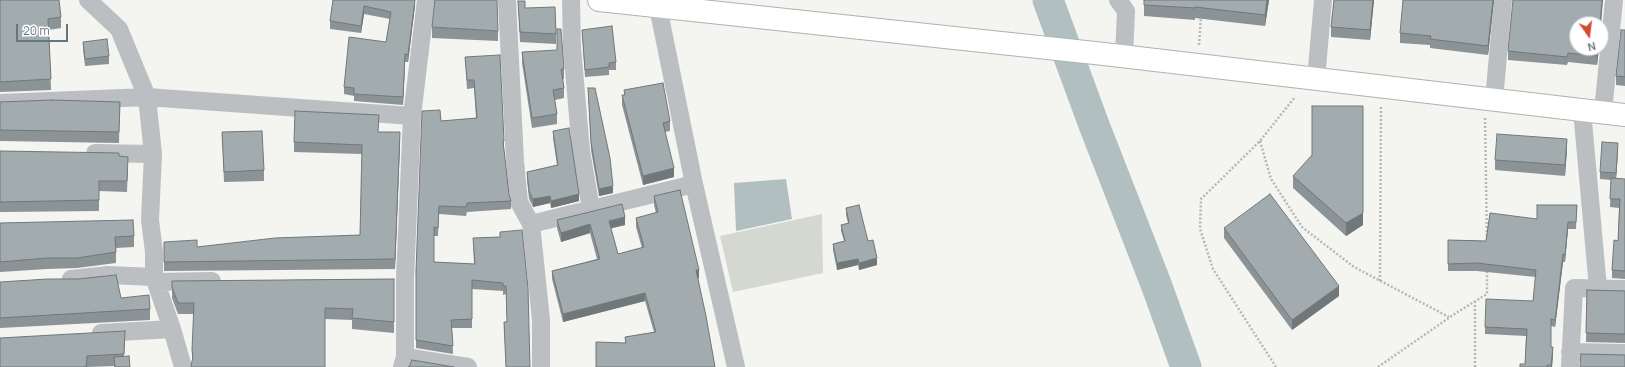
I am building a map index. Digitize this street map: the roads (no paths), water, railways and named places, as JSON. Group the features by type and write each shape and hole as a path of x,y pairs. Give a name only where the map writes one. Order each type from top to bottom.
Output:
{"main road":[{"path":"599,0 1198,65 1625,115"}],"street":[{"path":"88,0 119,29 147,97 153,154 142,221 154,252 156,279 183,367"},
{"path":"426,0 412,116 397,279 403,362 468,367"},
{"path":"507,0 515,161 519,202 531,224 542,320 541,367"},
{"path":"571,0 572,47 581,151 591,209"},
{"path":"1316,79 1323,0"},
{"path":"1490,99 1503,0"},
{"path":"1598,288 1592,111 1614,0"},
{"path":"1114,56 1123,4"},
{"path":"658,7 694,184 736,367"},
{"path":"0,103 147,97 412,116"},
{"path":"76,153 153,154"},
{"path":"531,224 694,184"},
{"path":"55,279 78,279 108,275 156,279 227,281"},
{"path":"1625,289 1574,288 1570,360 1625,353"},
{"path":"86,334 172,329"}],"waterway":[{"path":"1048,0 1186,367"}]}
